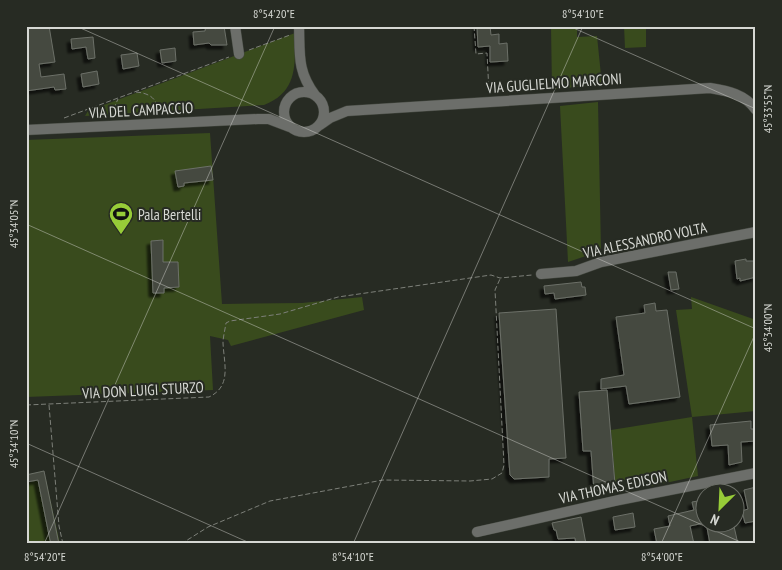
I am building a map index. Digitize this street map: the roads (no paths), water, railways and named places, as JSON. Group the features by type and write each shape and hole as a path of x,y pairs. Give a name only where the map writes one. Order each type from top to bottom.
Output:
{"street":[{"path":"235,26 239,54"},
{"path":"299,28 303,76 318,97 324,113 320,125 315,129 302,132 290,127 284,116 301,66"},
{"name":"VIA GUGLIELMO MARCONI","path":"318,97 328,106 347,111 710,88 731,92 742,97 752,104 756,110"},
{"path":"288,100 302,91 318,97"},
{"name":"VIA DEL CAMPACCIO","path":"258,119 268,116 288,100"},
{"name":"VIA GUGLIELMO MARCONI","path":"320,125 330,118 347,111"},
{"name":"VIA DEL CAMPACCIO","path":"26,130 258,119 269,119 290,127"},
{"name":"VIA ALESSANDRO VOLTA","path":"541,274 576,270 601,262 756,232"},
{"name":"VIA THOMAS EDISON","path":"477,532 619,500 756,473"}],"place":[{"name":"Pala Bertelli","path":"121,235"}]}
